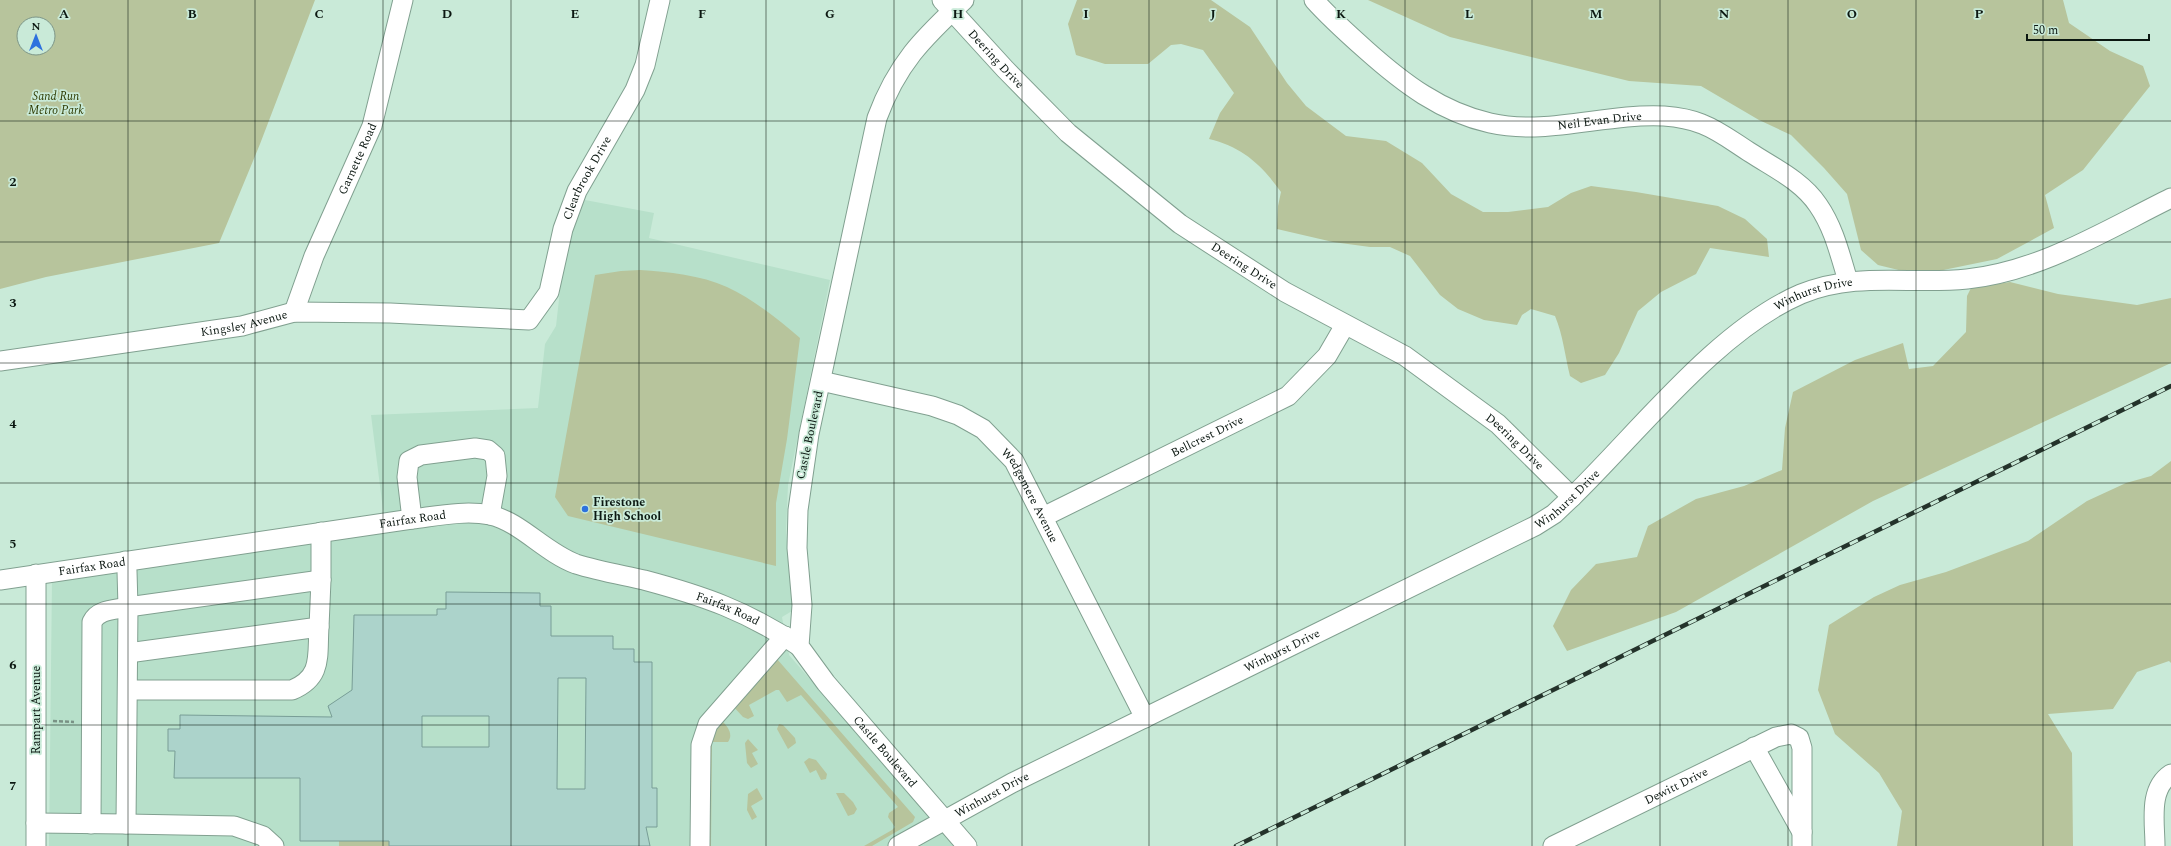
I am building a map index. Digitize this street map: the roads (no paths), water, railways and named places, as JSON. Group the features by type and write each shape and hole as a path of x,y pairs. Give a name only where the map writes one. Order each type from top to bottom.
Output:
{"street":[{"name":"Garnette Road","path":"294,312 314,256 372,126 404,0"},
{"name":"Clearbrook Drive","path":"490,319 529,320 550,292 563,229 572,204 583,178 635,90 645,65 660,0"},
{"name":"Neil Evan Drive","path":"1314,0 1338,26 1410,87 1434,102 1464,116 1490,123 1518,127 1547,128 1664,116 1693,121 1720,133 1794,180 1818,205 1832,229 1848,282"},
{"name":"Deering Drive","path":"952,4 1068,133 1180,224 1285,292 1344,325 1405,356 1498,424 1572,497"},
{"name":"Castle Boulevard","path":"952,4 908,55 892,81 877,118 822,382 809,434 798,510 797,548 802,605 792,641 826,683 967,846"},
{"name":"Winhurst Drive","path":"898,846 1012,783 1535,526 1554,514 1572,497 1675,391 1740,332 1770,310 1789,300 1803,293 1848,282 1880,279 1959,279 1998,274 2056,255 2171,198"},
{"name":"Kingsley Avenue","path":"0,361 242,326 294,312 390,313 490,319"},
{"name":"Bellcrest Drive","path":"1043,517 1288,396 1327,356 1344,325"},
{"name":"Wedgemere Avenue","path":"822,382 932,406 970,421 995,440 1014,461 1145,718"},
{"path":"412,519 407,477 409,461 421,455 476,448 488,450 495,456 497,476 490,515"},
{"name":"Fairfax Road","path":"0,580 412,519 463,513 490,515 514,525 552,553 576,564 713,600 742,612 792,641"},
{"path":"128,690 292,690 306,684 315,672 319,627 321,532"},
{"path":"125,561 127,571 128,607 126,824"},
{"name":"Rampart Avenue","path":"36,574 36,846"},
{"path":"90,824 92,622 95,617 103,612 128,607 321,580"},
{"path":"128,653 319,627"},
{"path":"700,846 700,745 704,731 726,702 792,641"},
{"name":"Dewitt Drive","path":"1553,846 1754,747 1776,737 1791,734 1799,738 1802,748 1802,840"},
{"path":"1754,747 1802,840"},
{"path":"2155,846 2156,793 2168,776"},
{"path":"36,823 234,826 262,836 274,846"}],"railway":[{"path":"1236,846 2171,386"}],"place":[{"name":"Firestone High School","path":"585,509"}],"park label":[{"name":"Sand Run Metro Park","path":"56,103"}]}
